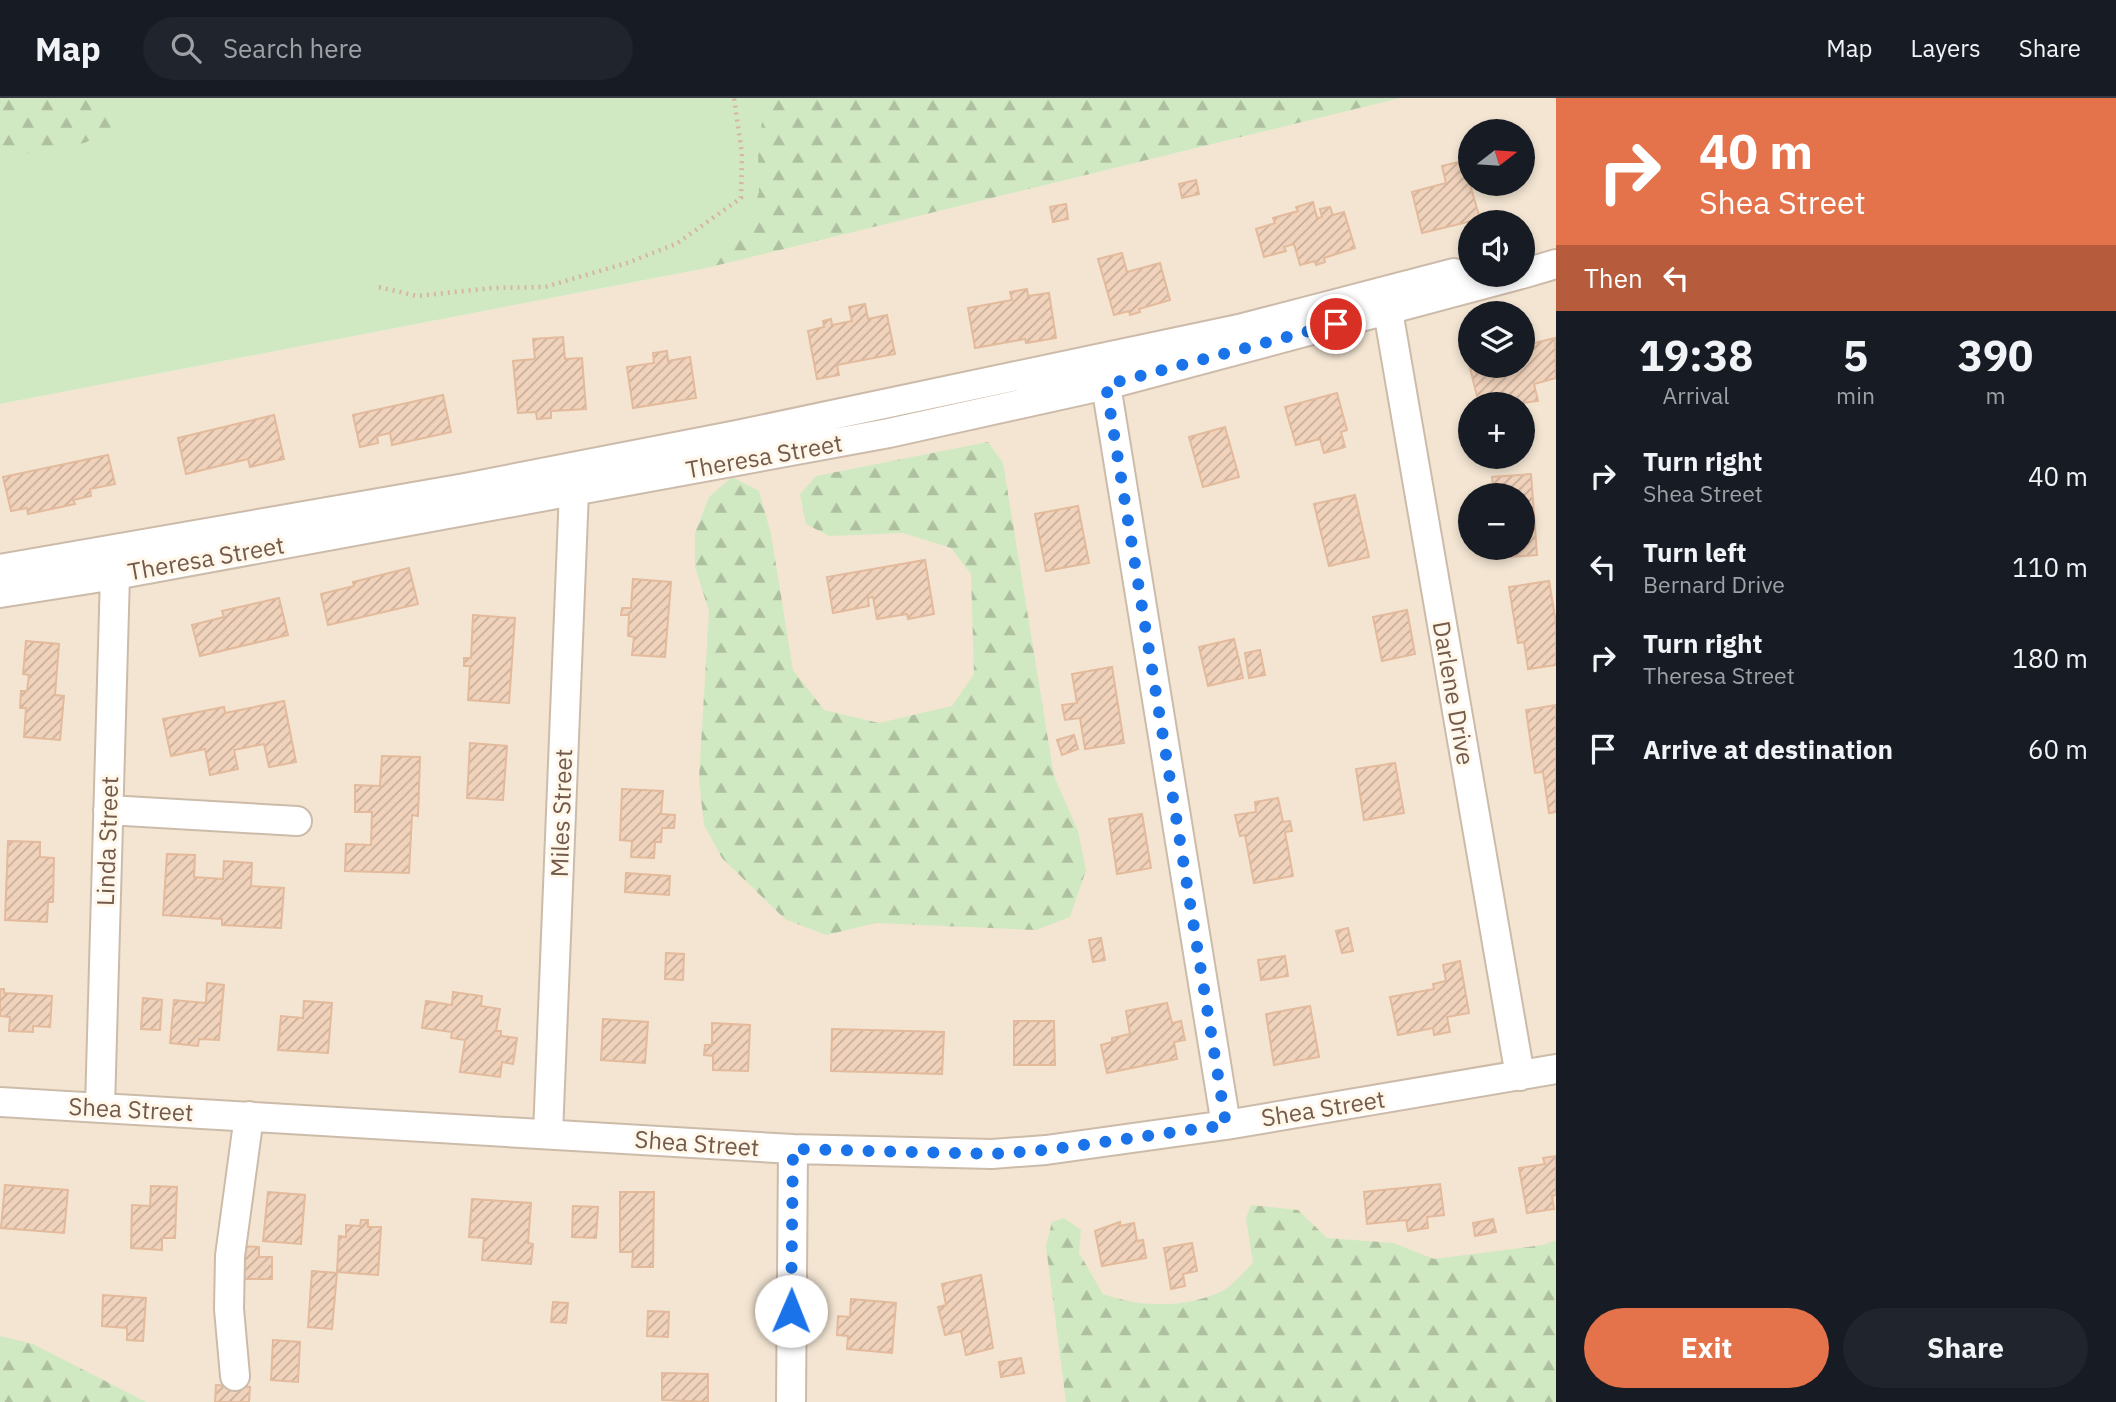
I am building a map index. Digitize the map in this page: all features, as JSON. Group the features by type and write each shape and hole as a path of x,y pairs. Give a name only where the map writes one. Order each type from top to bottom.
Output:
{"street":[{"path":"1535,252 1556,246"},
{"name":"Theresa Street","path":"1535,270 1556,264"},
{"path":"0,569 465,488 737,435 1239,329 1458,272"},
{"name":"Theresa Street","path":"0,593 114,575 889,433 1106,385 1474,287"},
{"name":"Darlene Drive","path":"1388,311 1520,1076"},
{"path":"1106,385 1226,1125"},
{"name":"Miles Street","path":"548,1134 574,491"},
{"name":"Linda Street","path":"100,1107 114,575"},
{"path":"108,810 297,821"},
{"name":"Shea Street","path":"0,1102 793,1149 992,1154 1046,1150 1226,1125 1556,1069"},
{"path":"235,1376 229,1309 230,1256 249,1116"},
{"path":"791,1402 793,1149"}],"path":[{"path":"379,287 417,296 492,288 545,287 627,263 676,244 741,198 742,154 734,98"}],"shaded area":[{"path":"1400,98 1556,98 1556,1402 0,1402 0,404 702,269"}],"green space":[{"path":"0,98 1400,98 702,269 0,404"},
{"path":"0,98 87,98 109,115 112,132 84,143 0,159"},
{"path":"765,98 1400,98 702,269 746,233 759,192 758,153"},
{"path":"988,442 1003,463 1054,776 1078,831 1086,870 1070,917 1036,930 876,923 826,935 785,919 722,858 704,825 699,779 709,611 695,567 695,533 709,497 732,477 759,491 771,534 793,670 824,710 879,723 952,706 974,674 971,574 951,548 903,533 829,536 806,524 800,494 816,476"},
{"path":"1251,1205 1298,1210 1327,1238 1393,1243 1434,1259 1543,1245 1556,1240 1556,1402 1066,1402 1046,1246 1052,1222 1064,1218 1081,1230 1079,1253 1103,1294 1131,1302 1176,1304 1206,1298 1224,1290 1253,1263 1246,1218"},
{"path":"0,1336 33,1344 146,1402 0,1402"}],"building":[{"path":"1458,162 1458,196 1473,196 1477,210 1458,210 1458,224 1422,233 1412,192 1446,183 1442,166"},
{"path":"1196,180 1199,194 1182,198 1179,184"},
{"path":"1313,202 1317,218 1322,217 1320,209 1330,207 1333,215 1344,212 1355,248 1324,258 1325,262 1316,265 1315,261 1300,265 1294,244 1284,247 1286,251 1264,257 1256,229 1275,223 1273,218 1298,211 1296,207"},
{"path":"1066,204 1068,219 1053,222 1050,207"},
{"path":"1122,253 1127,272 1160,263 1170,300 1139,309 1140,312 1130,315 1129,311 1114,315 1098,259"},
{"path":"1027,289 1028,296 1049,293 1056,338 1026,343 1025,339 975,348 968,308 1012,300 1010,292"},
{"path":"865,304 868,319 887,315 895,354 837,365 839,375 817,379 808,331 824,327 823,321 831,319 832,325 852,321 849,307"},
{"path":"563,337 565,359 582,358 586,409 551,411 551,418 537,419 536,412 518,413 513,361 535,359 533,339"},
{"path":"1555,338 1556,378 1534,384 1538,401 1535,401 1535,392 1476,392 1472,378 1535,378 1535,343"},
{"path":"667,351 668,361 690,357 696,398 633,408 627,367 654,363 653,353"},
{"path":"1337,393 1347,430 1341,432 1345,447 1324,453 1320,439 1296,445 1285,407"},
{"path":"443,395 451,432 392,445 390,433 377,436 378,443 360,447 353,415"},
{"path":"274,415 284,459 250,467 248,459 186,474 178,438"},
{"path":"1225,427 1239,477 1203,487 1189,437"},
{"path":"108,455 115,484 90,489 91,496 73,500 75,504 28,514 27,508 11,511 3,477"},
{"path":"1531,474 1532,483 1493,483 1492,477"},
{"path":"1355,495 1369,557 1329,566 1314,504"},
{"path":"1078,506 1089,563 1046,571 1035,514"},
{"path":"925,560 934,614 908,619 907,614 877,619 873,597 868,598 869,606 833,613 827,577"},
{"path":"409,568 418,604 328,625 321,594 354,586 353,582"},
{"path":"633,579 671,582 665,657 632,655 634,637 628,636 629,615 621,615 622,608 631,608"},
{"path":"1549,581 1556,623 1556,665 1528,669 1524,642 1518,643 1509,587"},
{"path":"279,598 288,635 200,656 192,625 224,617 222,611"},
{"path":"1407,610 1415,654 1382,661 1373,617"},
{"path":"473,615 515,618 509,703 468,700 470,666 464,666 464,658 471,658"},
{"path":"1234,639 1243,678 1208,686 1199,647"},
{"path":"26,641 59,644 55,695 64,696 60,740 24,737 26,708 20,708 21,691 27,691 29,675 23,674"},
{"path":"1260,650 1265,675 1249,678 1245,653"},
{"path":"1112,667 1124,743 1085,749 1080,718 1065,720 1062,705 1077,703 1072,674"},
{"path":"284,701 296,762 269,767 264,744 234,750 238,769 210,775 205,749 171,756 163,719 224,707 225,713"},
{"path":"1556,705 1556,812 1549,813 1543,772 1535,773 1526,710"},
{"path":"1074,735 1078,749 1062,755 1057,740"},
{"path":"470,743 507,746 503,800 467,798"},
{"path":"382,756 420,757 418,816 412,815 409,873 345,871 346,844 371,845 372,812 355,812 355,785 380,786"},
{"path":"1395,763 1404,813 1364,820 1356,769"},
{"path":"622,789 663,791 661,814 675,815 674,828 662,828 661,842 655,842 654,858 631,857 632,841 620,840"},
{"path":"1278,798 1283,822 1290,821 1292,831 1285,832 1293,876 1254,883 1245,835 1240,836 1235,815 1256,812 1255,802"},
{"path":"1142,814 1151,868 1117,874 1109,819"},
{"path":"8,841 40,842 40,857 54,858 53,902 48,902 47,922 5,920"},
{"path":"167,854 195,855 194,877 223,879 224,861 252,863 251,886 284,888 281,928 222,925 222,919 163,915"},
{"path":"626,873 670,876 669,895 625,892"},
{"path":"1348,928 1353,951 1342,953 1336,931"},
{"path":"1101,938 1105,960 1093,962 1089,940"},
{"path":"666,953 684,954 683,980 665,979"},
{"path":"1285,956 1288,976 1261,980 1258,960"},
{"path":"1460,961 1469,1013 1447,1017 1450,1032 1434,1035 1433,1028 1398,1035 1390,997 1434,989 1433,984 1446,981 1443,965"},
{"path":"207,983 224,985 219,1040 199,1039 198,1046 170,1043 174,1000 206,1003"},
{"path":"0,989 4,989 4,993 52,996 50,1027 33,1026 33,1032 9,1031 10,1017 0,1016"},
{"path":"453,992 482,996 481,1006 500,1009 496,1031 501,1031 501,1036 517,1038 513,1064 502,1062 500,1077 460,1072 465,1040 451,1038 452,1032 422,1028 426,1001 452,1005"},
{"path":"143,998 162,1000 160,1030 141,1029"},
{"path":"304,1001 332,1003 328,1053 278,1050 281,1016 303,1018"},
{"path":"1167,1003 1172,1023 1181,1021 1185,1040 1174,1042 1177,1059 1107,1073 1101,1045 1112,1042 1112,1038 1130,1034 1126,1011"},
{"path":"1310,1006 1319,1057 1274,1065 1266,1014"},
{"path":"603,1019 648,1022 645,1063 601,1060"},
{"path":"1014,1021 1054,1021 1055,1065 1014,1065"},
{"path":"712,1023 750,1025 748,1071 713,1070 713,1056 704,1055 705,1045 712,1045"},
{"path":"832,1029 944,1032 942,1074 831,1071"},
{"path":"1556,1156 1556,1195 1552,1196 1554,1209 1527,1213 1519,1168 1545,1164 1543,1158"},
{"path":"1440,1184 1444,1215 1427,1217 1428,1228 1408,1231 1406,1220 1367,1224 1364,1192"},
{"path":"5,1185 68,1190 64,1233 1,1228"},
{"path":"151,1186 177,1187 175,1238 162,1238 162,1250 131,1248 132,1205 150,1206"},
{"path":"268,1192 305,1195 301,1244 263,1241"},
{"path":"620,1192 654,1192 653,1267 632,1267 633,1252 620,1252"},
{"path":"472,1199 531,1203 528,1243 533,1244 531,1264 482,1260 484,1238 469,1237"},
{"path":"573,1206 598,1207 596,1238 572,1237"},
{"path":"1493,1219 1496,1232 1475,1236 1473,1223"},
{"path":"361,1220 368,1220 368,1227 381,1227 378,1275 337,1272 339,1236 346,1237 346,1225 360,1226"},
{"path":"1120,1222 1120,1226 1134,1223 1137,1241 1143,1240 1146,1258 1102,1266 1095,1231"},
{"path":"1192,1243 1197,1271 1183,1274 1185,1286 1171,1289 1164,1248"},
{"path":"237,1246 259,1247 259,1257 272,1257 272,1279 236,1279"},
{"path":"312,1271 337,1273 332,1329 308,1327"},
{"path":"981,1275 993,1348 966,1355 961,1331 945,1335 938,1307 946,1305 942,1284"},
{"path":"103,1295 146,1298 143,1341 127,1340 127,1328 102,1326"},
{"path":"851,1299 896,1303 892,1353 847,1349 848,1336 837,1335 838,1316 850,1317"},
{"path":"553,1302 568,1303 566,1323 551,1322"},
{"path":"648,1311 669,1312 668,1337 647,1336"},
{"path":"273,1340 300,1342 298,1382 271,1380"},
{"path":"1021,1358 1024,1373 1001,1377 999,1362"},
{"path":"662,1373 708,1374 708,1402 662,1400"},
{"path":"216,1385 250,1387 249,1402 215,1402"}],"route":[{"path":"791,1311 793,1149 992,1154 1046,1150 1226,1125 1106,385 1336,324"}]}
